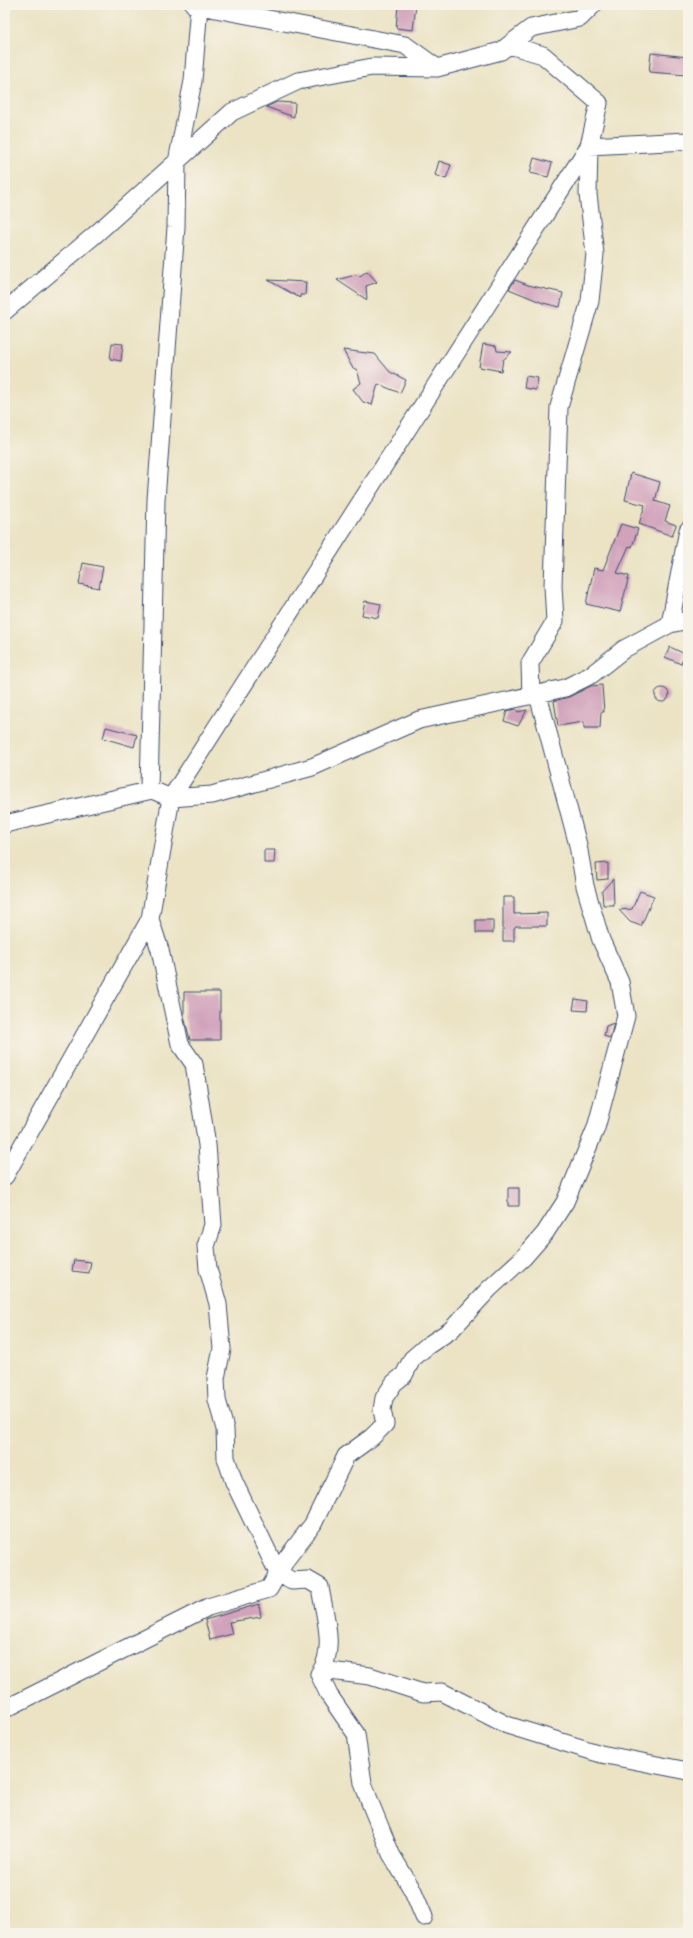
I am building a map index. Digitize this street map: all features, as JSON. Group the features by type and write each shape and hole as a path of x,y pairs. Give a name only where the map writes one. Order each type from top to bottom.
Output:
{"street":[{"path":"149,790 156,500 176,227 177,162 193,81 197,5 405,45 437,68"},
{"path":"5,311 91,238 232,112 298,81 372,67 437,68 501,52 531,28 580,18 593,5"},
{"path":"5,1709 208,1607 269,1589 287,1558 313,1524 346,1456 372,1437 385,1424 382,1410 384,1398 394,1383 404,1375 412,1359 426,1346 451,1330 489,1288 524,1257 545,1233 565,1202 596,1128 626,1016 620,982 601,940 585,886 578,845 534,695 530,663 555,620 553,586 559,407 590,301 595,254 588,194 589,146 599,103 542,55 509,45"},
{"path":"589,146 688,141"},
{"path":"5,1176 150,919 171,798 589,146"},
{"path":"670,624 688,530"},
{"path":"5,824 149,790 171,798 212,796 312,766 419,720 565,688 591,675 624,649 670,624 688,620"},
{"path":"150,919 160,950 180,1044 194,1064 207,1145 213,1225 206,1246 208,1270 218,1304 222,1348 216,1378 217,1400 225,1430 226,1458 234,1482 278,1572 292,1582 308,1580 320,1587 329,1642 322,1670 319,1674 329,1695 356,1734 363,1782 371,1805 391,1854 413,1891 424,1917"},
{"path":"322,1670 370,1676 423,1693 442,1692 507,1725 601,1754 688,1771"}],"building":[{"path":"398,5 416,5 413,30 396,28"},
{"path":"651,53 688,57 687,75 649,72"},
{"path":"277,102 295,103 294,117 266,107"},
{"path":"534,158 552,163 548,177 530,173"},
{"path":"439,161 451,165 446,179 435,175"},
{"path":"367,271 377,282 366,286 367,300 337,280 355,275 360,276"},
{"path":"268,280 306,282 305,295 300,295 300,298"},
{"path":"515,280 528,285 563,293 560,307 543,303 509,289"},
{"path":"112,343 123,344 121,361 110,359"},
{"path":"483,344 496,346 497,351 512,352 503,360 501,371 479,367"},
{"path":"343,350 375,354 390,372 406,380 400,393 378,384 372,405 363,402 353,389 361,383 357,370 352,367"},
{"path":"526,376 538,378 536,390 524,388"},
{"path":"631,473 660,482 655,501 670,506 665,521 676,525 672,536 639,524 645,505 625,500"},
{"path":"621,524 638,529 632,547 629,546 617,573 629,576 620,612 586,604 594,568 603,570"},
{"path":"83,563 103,567 99,588 79,584"},
{"path":"365,601 381,604 378,618 362,615"},
{"path":"670,647 685,654 681,664 665,657"},
{"path":"602,685 604,712 601,712 600,728 584,728 584,722 558,726 554,701 569,697 591,686"},
{"path":"662,688 667,690 669,695 667,700 662,702 657,700 655,695 657,690"},
{"path":"516,709 518,712 527,710 518,726 504,721 507,711"},
{"path":"106,727 137,735 134,747 103,738"},
{"path":"264,850 275,850 274,863 264,863"},
{"path":"608,863 608,879 597,880 596,864"},
{"path":"613,879 614,905 603,905 602,891"},
{"path":"640,891 654,896 641,926 630,922 619,910 632,909"},
{"path":"503,897 514,897 514,914 547,913 547,926 516,926 514,928 514,941 503,941"},
{"path":"476,920 493,920 493,933 476,933"},
{"path":"184,992 220,992 220,1040 190,1040 184,1016"},
{"path":"575,999 588,1001 587,1011 573,1010"},
{"path":"614,1023 610,1038 604,1036 606,1026"},
{"path":"508,1188 519,1188 519,1206 508,1206"},
{"path":"74,1260 91,1262 89,1273 72,1271"},
{"path":"259,1604 261,1617 229,1622 232,1634 210,1640 205,1620"}]}
